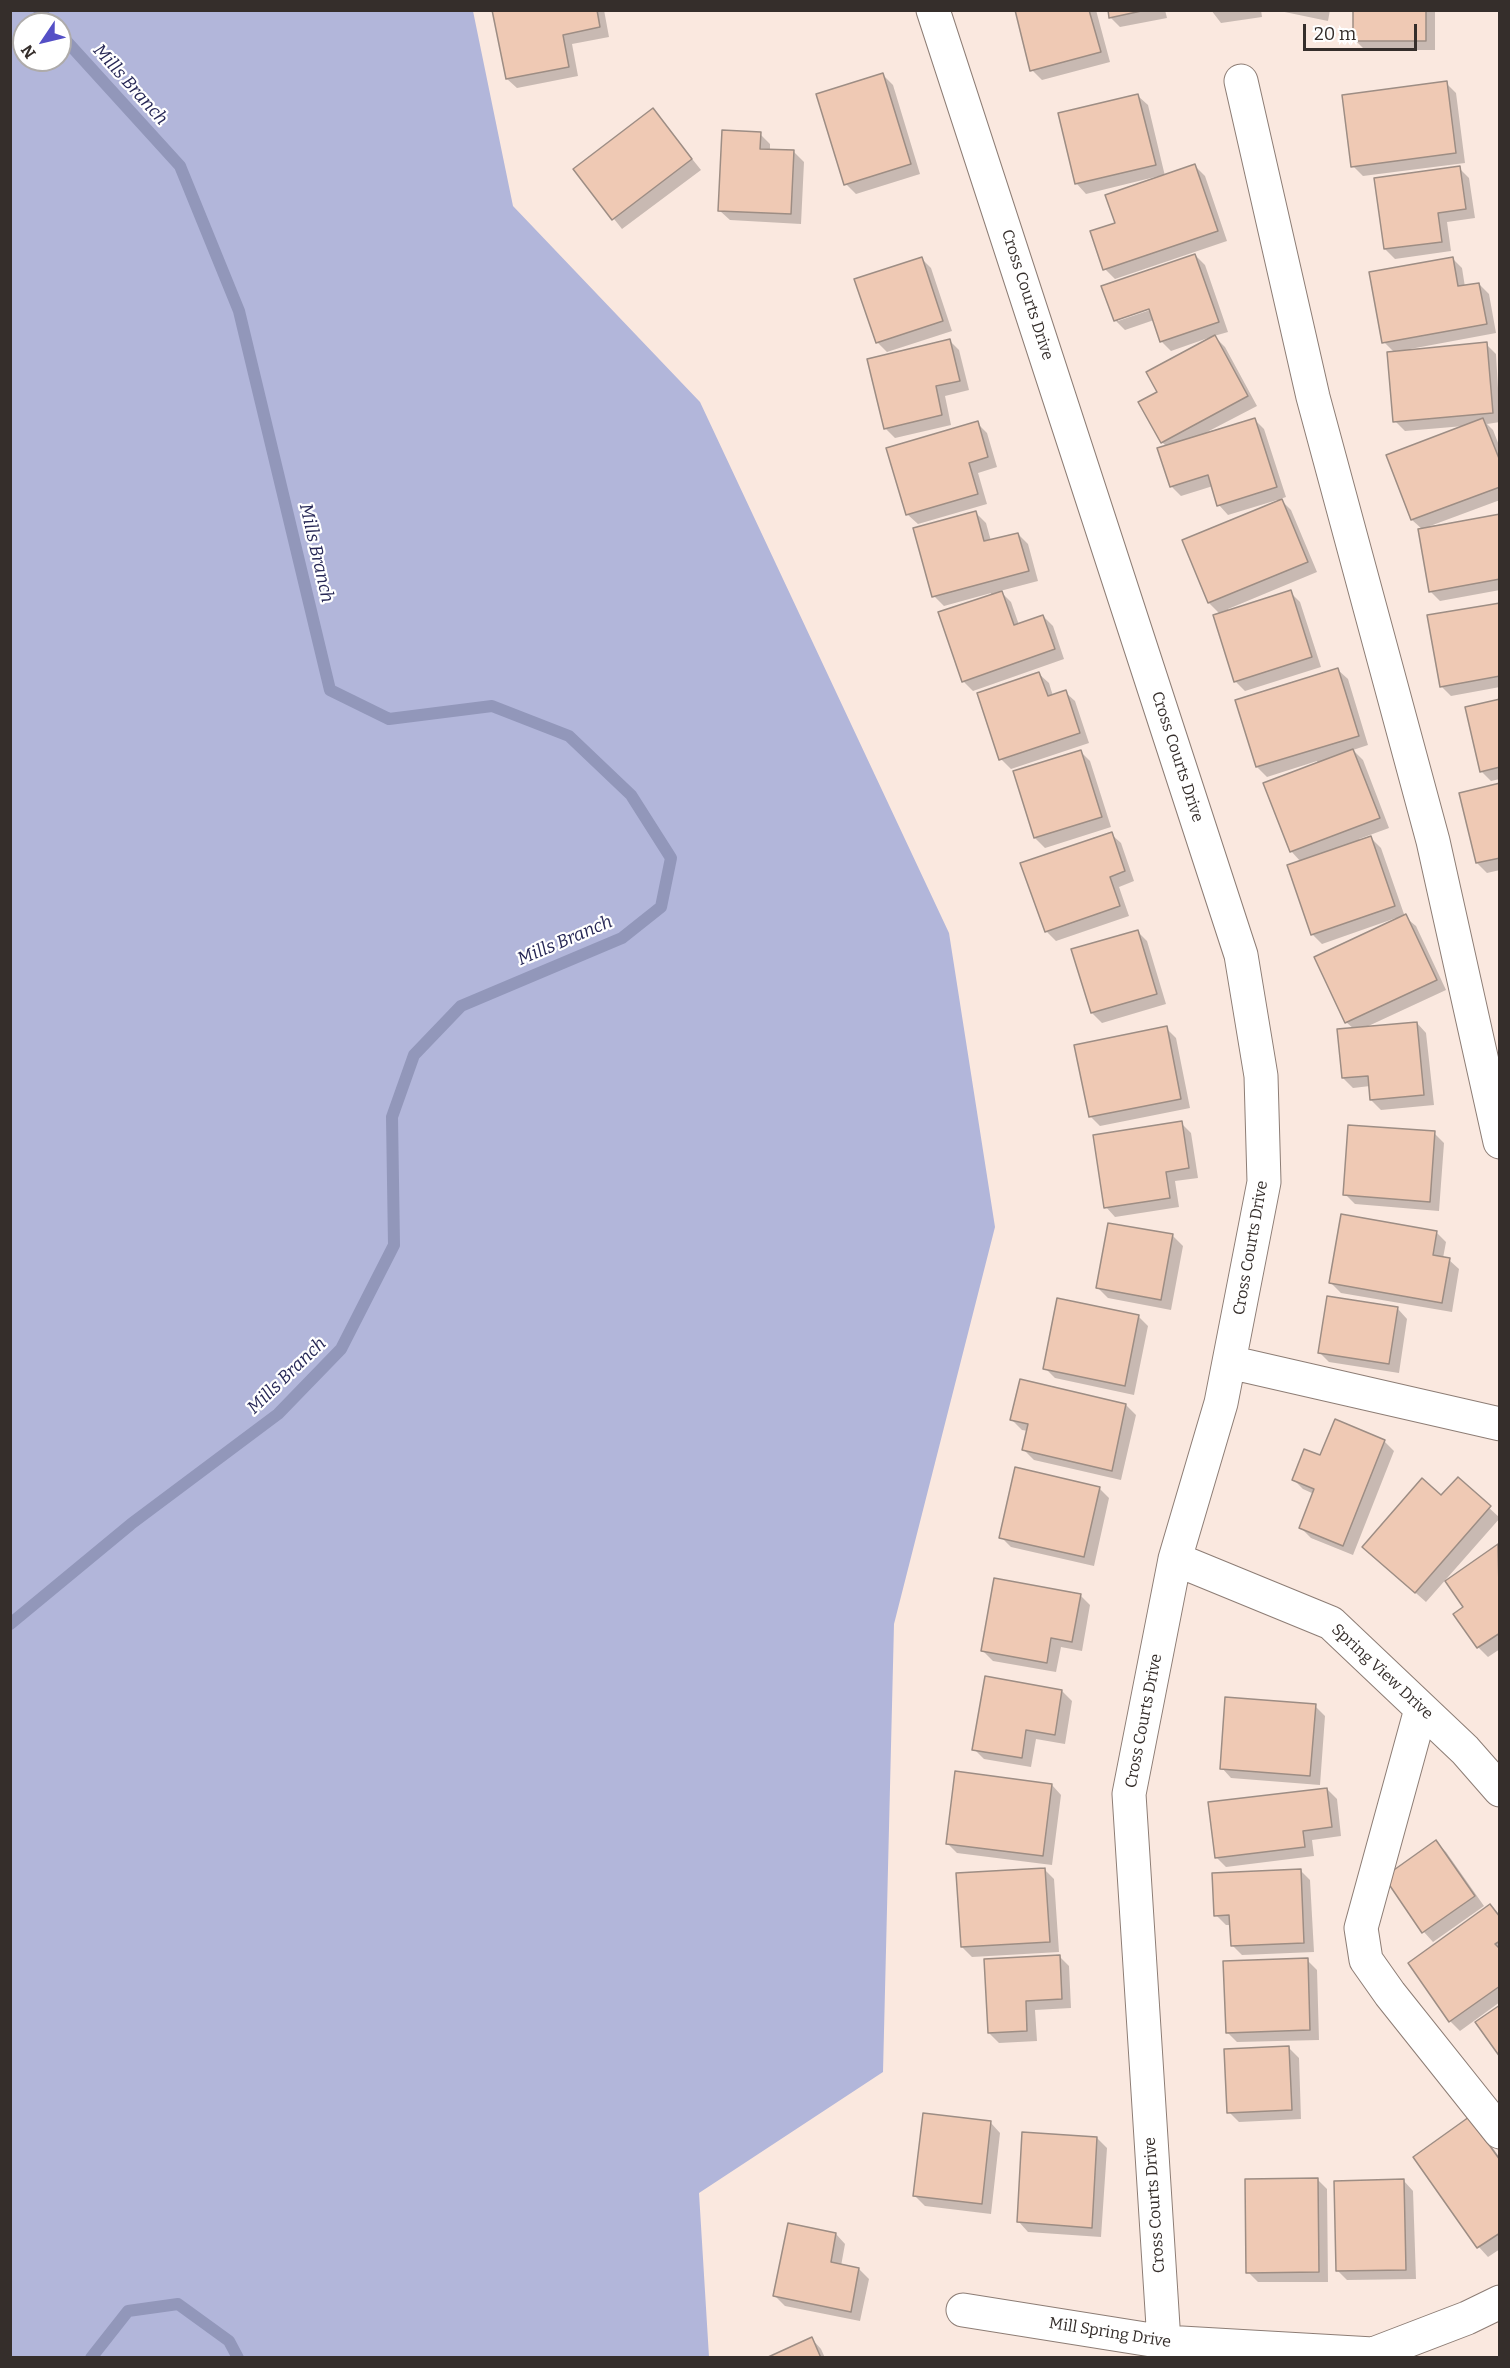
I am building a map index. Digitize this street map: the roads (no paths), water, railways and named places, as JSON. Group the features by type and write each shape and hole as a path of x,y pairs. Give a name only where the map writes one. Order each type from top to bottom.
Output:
{"street":[{"name":"Cross Courts Drive","path":"933,10 1241,955 1261,1076 1264,1182 1221,1403 1175,1559 1130,1794 1164,2342"},
{"path":"1241,81 1314,397 1433,841 1500,1142"},
{"path":"1229,1362 1500,1424"},
{"name":"Spring View Drive","path":"1175,1559 1331,1623 1464,1750 1500,1790"},
{"path":"1421,1709 1361,1928 1366,1960 1390,1994 1500,2132"},
{"name":"Mill Spring Drive","path":"963,2310 1164,2342 1373,2354 1467,2318 1500,2302"}],"waterway":[{"name":"Mills Branch","path":"10,1624 131,1524 278,1414 341,1349 394,1245 392,1117 414,1055 461,1006 622,938 661,907 671,858 631,795 569,736 492,706 389,719 330,690 239,311 180,166 72,47"},
{"name":"Mills Branch","path":"91,2358 128,2311 178,2304 229,2341 238,2358"}]}
